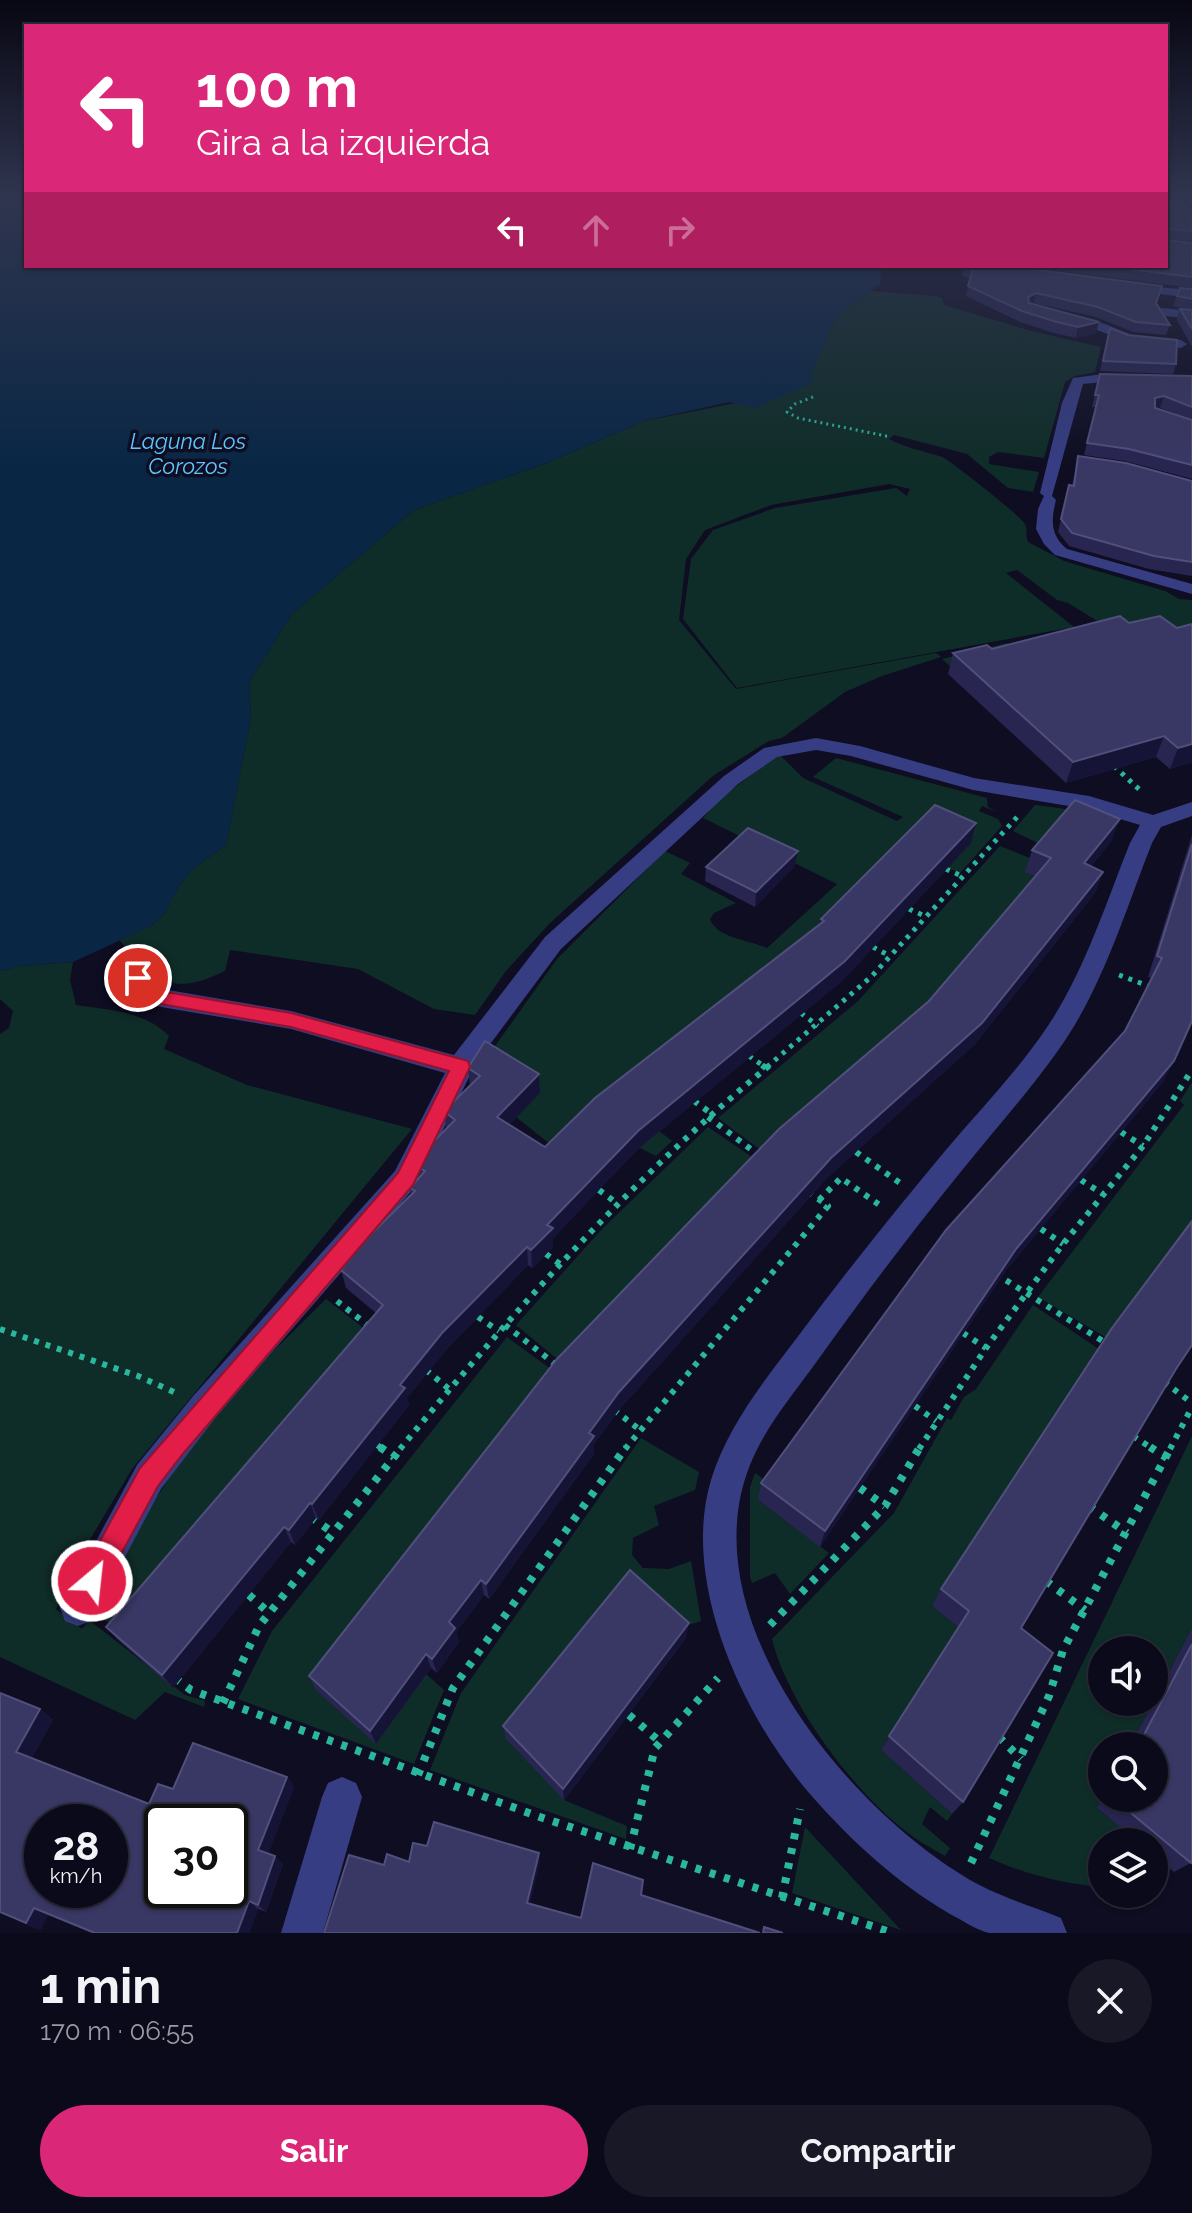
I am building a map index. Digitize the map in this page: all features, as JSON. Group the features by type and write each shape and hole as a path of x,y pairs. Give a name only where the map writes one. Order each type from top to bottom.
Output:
{"street":[{"path":"1126,287 1192,294"},
{"path":"1162,312 1170,292"},
{"path":"1162,312 1192,315"},
{"path":"1162,312 1181,344 1186,373 1103,378 1078,381 1074,385 1069,403 1064,459 1048,497 1043,533 1046,541 1061,552 1192,589"},
{"path":"1052,315 1091,323 1134,324"},
{"path":"1091,323 1130,339 1181,344"},
{"path":"78,1608 149,1477 205,1406 405,1179 461,1067 553,943 731,780 771,752 802,745 833,746 964,782 1149,809 1192,809"},
{"path":"1046,1933 1019,1926 952,1894 848,1809 805,1758 773,1711 745,1651 728,1597 721,1554 721,1519 726,1486 743,1438 908,1215 1050,1043 1076,1002 1141,843 1149,809"},
{"path":"138,978 161,998 291,1020 461,1067"},
{"path":"302,1933 342,1797"}],"path":[{"path":"813,397 795,404 787,412 798,418 891,437"},
{"path":"1109,762 1149,809"},
{"path":"223,1703 259,1626 332,1532 502,1328 618,1204 710,1116 818,1026 890,956 1021,813"},
{"path":"946,869 964,877"},
{"path":"909,909 927,917"},
{"path":"873,947 890,956"},
{"path":"1110,972 1165,992"},
{"path":"801,1013 818,1026"},
{"path":"749,1056 767,1069"},
{"path":"630,1849 644,1783 659,1741 885,1506 936,1421 986,1348 1063,1244 1143,1146 1192,1070"},
{"path":"694,1101 773,1166"},
{"path":"1121,1132 1143,1146"},
{"path":"856,1152 901,1184"},
{"path":"819,1200 841,1178 882,1207"},
{"path":"1081,1180 1103,1194"},
{"path":"599,1190 618,1204"},
{"path":"418,1775 453,1688 639,1429 828,1206 807,1191"},
{"path":"1041,1229 1063,1244"},
{"path":"546,1254 560,1264"},
{"path":"987,1268 1113,1348"},
{"path":"314,1284 377,1332"},
{"path":"478,1317 502,1328 566,1373"},
{"path":"0,1329 138,1376 177,1393"},
{"path":"963,1333 986,1348"},
{"path":"413,1360 449,1389"},
{"path":"970,1863 1049,1696 1063,1650 1167,1458 1192,1405 1161,1380"},
{"path":"602,1401 639,1429"},
{"path":"915,1406 936,1421"},
{"path":"1133,1436 1167,1458"},
{"path":"377,1445 394,1457"},
{"path":"860,1488 885,1506"},
{"path":"1089,1506 1127,1533"},
{"path":"311,1517 332,1532"},
{"path":"1046,1581 1085,1610"},
{"path":"249,1595 269,1613"},
{"path":"166,1672 191,1690 418,1775 630,1849 893,1933"},
{"path":"629,1715 659,1741"},
{"path":"999,1737 1021,1759"},
{"path":"782,1898 801,1808"}],"green space":[{"path":"871,291 935,296 942,298 944,305 1031,331 1101,347 1095,372 1075,376 1065,382 1044,458 998,452 989,457 989,464 1039,472 1033,492 1008,488 967,454 894,435 889,439 942,457 958,468 1021,519 1026,526 1028,542 1064,561 1165,591 1179,599 1192,600 1192,632 956,672 942,659 1007,643 1014,648 1104,625 1068,603 1057,600 1017,570 1006,573 1074,627 737,688 683,619 691,559 713,530 775,508 896,488 907,496 910,489 889,484 771,505 705,530 686,559 679,620 736,689 936,653 941,657 845,692 782,738 769,741 714,775 550,923 506,971 475,1015 434,1009 358,969 230,950 225,971 206,979 177,984 154,975 119,940 151,926 164,914 180,884 194,868 226,845 251,718 249,682 292,614 414,510 547,463 644,421 741,402 809,378 836,317"},
{"path":"781,756 803,778 897,821 903,817 813,777 836,758 987,798 988,807 997,812 982,806 979,811 998,819 1002,826 960,873 948,868 970,843 658,1130 672,1141 656,1156 640,1148 560,1152 516,1117 539,1094 517,1080 493,1049 557,959 665,851 690,863 681,874 736,903 714,913 710,919 713,925 726,934 767,948 837,884 703,818 721,798 773,758"},
{"path":"1035,805 1066,809 1097,818 1113,830 1100,824 1046,847 1013,831"},
{"path":"1000,846 1035,860 1044,880 784,1168 718,1118 858,1001"},
{"path":"73,962 70,980 76,1005 113,1010 149,1021 169,1036 164,1049 247,1085 412,1129 132,1469 86,1546 56,1609 82,1629 89,1620 185,1695 205,1701 204,1707 165,1692 135,1720 0,1657 0,1034 9,1028 13,1011 0,999 0,971"},
{"path":"1192,1082 1192,1221 1117,1344 1038,1297 1184,1105 1180,1101"},
{"path":"708,1127 762,1164 567,1367 516,1325 602,1229"},
{"path":"326,1299 375,1337 124,1633 90,1610 149,1509 198,1437 242,1384"},
{"path":"1033,1305 1099,1349 932,1606 958,1627 881,1750 952,1814 947,1821 930,1807 922,1824 950,1848 945,1856 918,1840 883,1812 843,1768 792,1690 772,1639 894,1513 947,1418 951,1420 964,1397 976,1389"},
{"path":"507,1337 559,1375 376,1743 426,1674 444,1690 414,1764 238,1699 272,1631"},
{"path":"1192,1436 1192,1628 1168,1673 1168,1636 1096,1636"},
{"path":"641,1438 699,1472 695,1490 654,1506 659,1525 633,1538 632,1555 643,1568 669,1569 691,1561 701,1621 688,1625 564,1800 627,1826 626,1839 430,1770 461,1693"},
{"path":"755,1473 770,1484 758,1500 829,1553 790,1594 775,1573 752,1583 750,1577 750,1487"},
{"path":"1088,1652 1088,1716 1146,1716 1137,1732 1088,1732 1088,1812 1102,1812 1121,1828 1088,1828 1088,1885 1044,1877 989,1858"},
{"path":"805,1827 901,1930 792,1893"}],"water":[{"name":"Laguna Los Corozos","path":"0,287 876,287 836,317 810,378 816,381 755,408 729,402 644,421 547,463 414,510 292,614 249,682 251,718 226,845 194,868 180,884 164,914 151,926 73,962 0,971"}],"building":[{"path":"971,287 1162,287 1156,303 1170,325 1136,322 1098,307 1036,293 1028,297 1029,303 1099,322 1078,327 1022,311"},
{"path":"1180,288 1192,289 1192,299 1177,296"},
{"path":"1180,309 1192,310 1192,329"},
{"path":"1110,328 1128,335 1177,340 1176,364 1103,361"},
{"path":"1100,374 1192,376 1192,407 1164,396 1155,398 1155,408 1192,420 1192,465 1129,449 1087,443 1099,395 1095,395"},
{"path":"1078,456 1126,463 1192,481 1192,562 1154,556 1072,533 1061,519 1069,485 1074,486"},
{"path":"1120,616 1129,623 1160,616 1177,628 1192,624 1192,744 1178,748 1164,736 1073,762 953,653 987,645 992,649"},
{"path":"1075,800 1120,819 1084,863 1103,872 982,1023 831,1158 619,1392 589,1433 594,1436 486,1584 481,1580 449,1622 455,1628 432,1659 426,1654 370,1731 309,1676 557,1359 779,1129 929,1001 1051,858 1032,850"},
{"path":"935,805 976,823 845,961 638,1131 547,1225 553,1228 531,1250 527,1247 442,1333 400,1385 405,1388 312,1504 289,1530 284,1527 162,1675 106,1627 383,1305 341,1270 361,1244 415,1191 410,1188 425,1171 416,1166 424,1151 455,1120 444,1111 480,1076 468,1068 485,1041 539,1074 497,1117 545,1147 595,1098 824,921 821,919"},
{"path":"748,828 798,851 756,892 706,867"},
{"path":"1192,844 1192,1021 1174,1061 1016,1249 825,1531 761,1483 946,1230 1125,1031 1162,958 1157,956"},
{"path":"1192,1221 1192,1345 1021,1628 1053,1653 963,1802 889,1736 969,1611 941,1589 1112,1328"},
{"path":"630,1570 689,1623 563,1789 503,1726"},
{"path":"1192,1644 1191,1863 1168,1844 1168,1828 1149,1828 1130,1812 1168,1812 1168,1732 1145,1732 1154,1716 1168,1716 1168,1689"},
{"path":"0,1693 40,1709 16,1752 149,1804 144,1804 144,1908 246,1908 237,1933 95,1933 34,1908 26,1923 0,1912"},
{"path":"193,1743 287,1777 258,1850 275,1856 258,1905 249,1901 248,1904 248,1804 149,1804 158,1784 173,1789"},
{"path":"434,1822 539,1853 527,1903 581,1918 593,1863 643,1880 641,1895 760,1933 324,1933 349,1855 384,1865 387,1854 409,1862 413,1843 427,1846"},
{"path":"764,1927 783,1933 763,1933"}],"route":[{"path":"92,1581 149,1477 173,1446 405,1179 461,1067 291,1020 161,998 138,978"}]}
